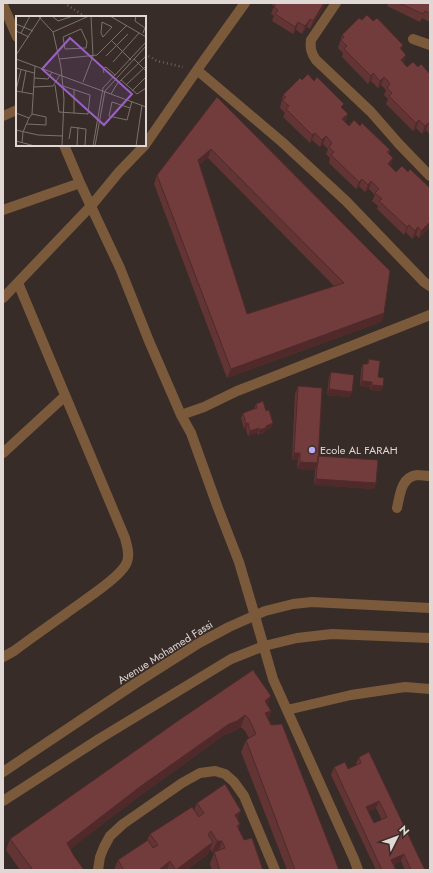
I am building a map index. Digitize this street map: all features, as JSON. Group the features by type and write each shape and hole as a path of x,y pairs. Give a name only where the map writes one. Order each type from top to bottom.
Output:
{"street":[{"path":"146,144 245,3"},
{"path":"336,3 311,40 310,47 312,55 371,112 430,176"},
{"path":"3,5 16,35"},
{"path":"414,39 430,44"},
{"path":"197,70 288,148 346,201 419,277 430,286"},
{"path":"3,116 16,110"},
{"path":"64,146 80,184 120,268 181,415 191,433 239,562 273,679 358,870"},
{"path":"3,298 91,206 119,172 144,146"},
{"path":"3,210 80,184"},
{"path":"3,658 113,578 123,568 129,553 125,538 18,283"},
{"path":"181,415 204,407 237,391 430,315"},
{"path":"3,453 65,396"},
{"path":"397,508 401,489 407,479 417,475 430,476"},
{"name":"Avenue Mohamed Fassi","path":"3,772 136,683 199,643 229,627 265,611 293,604 312,602 430,608"},
{"path":"3,802 99,739 231,659 264,646 297,638 332,634 430,638"},
{"path":"287,710 351,695 405,687 430,689"},
{"path":"98,870 100,857 104,847 110,836 123,824 182,783 200,773 215,771 225,774 234,782 244,796 275,870"}],"path":[{"path":"64,3 84,16"},
{"path":"146,55 157,61 197,70"}],"building":[{"path":"276,3 324,3 313,21 310,19 305,26 298,22 295,27 275,14 278,10 274,7"},
{"path":"399,3 430,3 430,13 425,11 423,14"},
{"path":"367,15 373,21 377,18 403,45 400,48 406,55 401,60 407,67 413,62 418,67 421,64 430,74 430,124 428,123 425,126 419,120 416,123 389,96 392,93 387,88 390,84 387,80 384,77 380,81 373,73 371,76 344,49 347,46 341,40 344,37 342,35 359,18 362,20"},
{"path":"308,74 314,81 317,77 344,104 341,107 348,114 342,119 349,126 354,120 360,126 362,123 390,150 387,152 393,158 388,164 396,172 402,166 408,172 410,169 430,188 430,222 421,231 418,227 415,231 409,225 407,227 379,201 382,199 375,193 379,189 371,181 368,185 362,179 359,182 331,155 334,152 329,147 332,143 326,136 322,140 315,133 312,135 286,109 289,106 282,100 286,97 283,95 300,78 302,80"},
{"path":"217,97 390,271 384,313 231,369 157,175","holes":["211,149 344,283 247,314 198,160"]},
{"path":"369,359 380,361 378,377 384,378 383,386 372,385 372,382 362,381 363,364 368,364"},
{"path":"331,372 354,375 352,392 329,389"},
{"path":"298,386 322,388 318,463 300,462 300,453 294,453"},
{"path":"263,401 266,411 269,410 273,423 266,426 266,428 259,430 259,428 250,431 243,413 257,408 256,404"},
{"path":"318,456 378,460 376,483 316,479"},
{"path":"253,670 271,696 265,701 271,711 265,713 271,725 282,724 339,870 295,870 246,740 256,734 249,719 245,715 237,721 229,724 141,786 67,843 84,870 33,870 10,839"},
{"path":"369,752 425,870 411,870 404,854 391,860 396,870 382,870 334,767 345,762 348,769 361,763 359,757","holes":["379,801 387,817 374,823 366,807"]},
{"path":"225,784 241,811 235,815 240,824 237,826 244,840 252,838 263,870 220,870 214,852 225,848 222,841 217,841 211,831 208,835 213,842 176,870 170,861 160,870 124,870 118,860 148,840 153,848 158,845 150,834 192,807 199,817 204,813 197,803"}],"place":[{"name":"Ecole AL FARAH","path":"312,450"}]}
